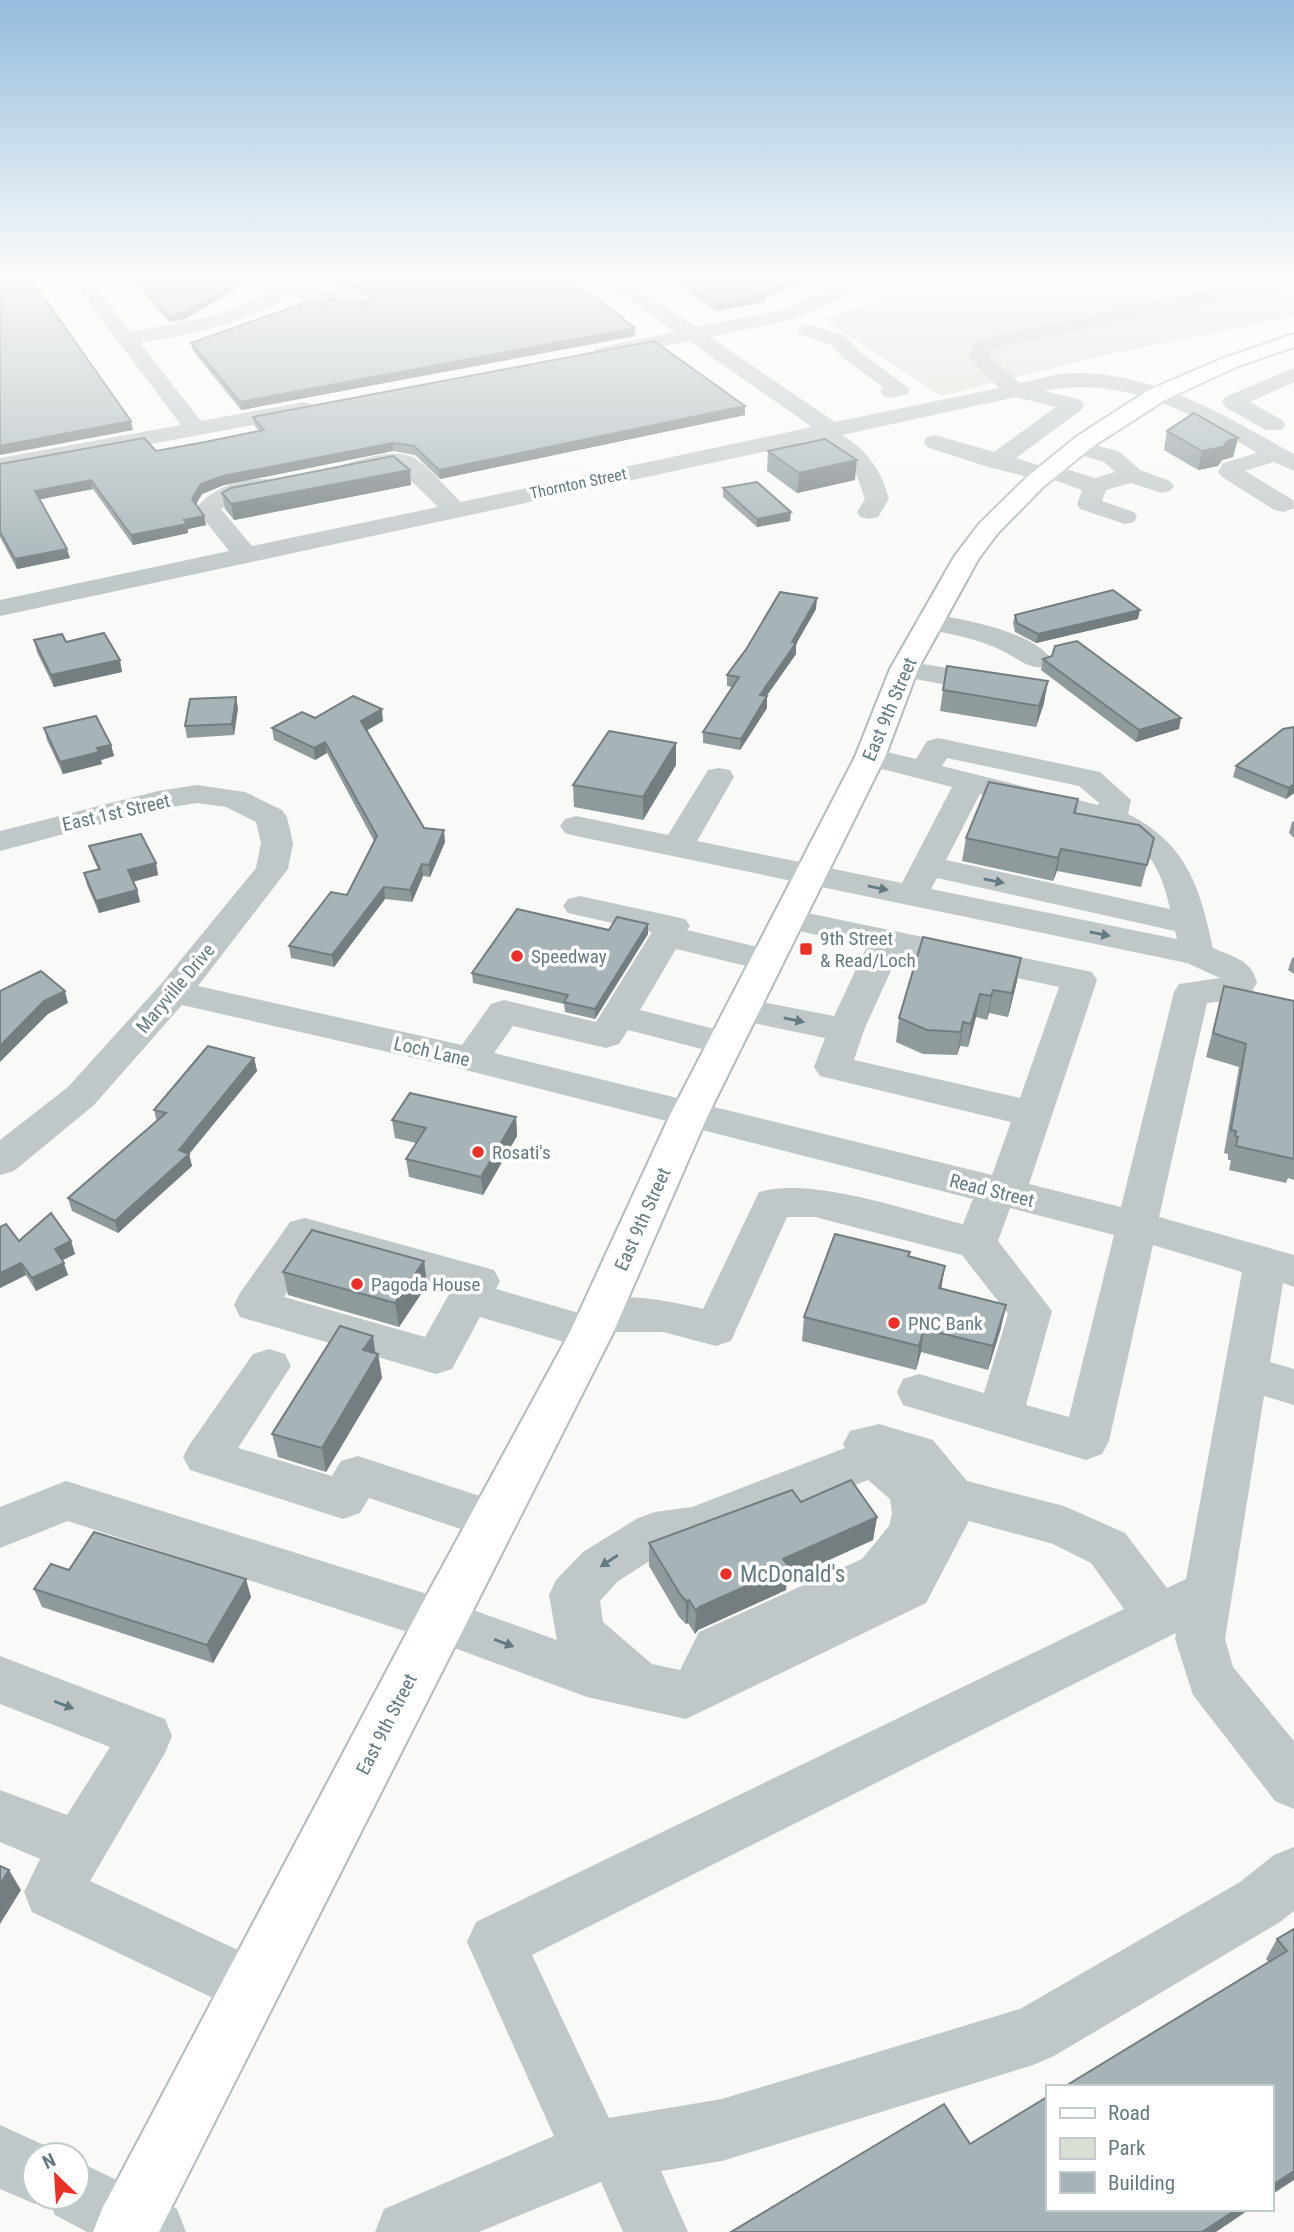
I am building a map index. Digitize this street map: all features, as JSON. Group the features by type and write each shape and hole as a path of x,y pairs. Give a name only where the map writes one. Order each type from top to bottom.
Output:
{"main road":[{"name":"East 9th Street","path":"137,2228 251,1987 595,1324 689,1115 870,757 904,669 929,621 981,540 1046,472 1079,446 1157,394 1191,379"}],"street":[{"path":"157,379 196,429"},
{"path":"754,379 863,459 874,481 877,499 869,512"},
{"path":"874,420 855,401 899,388 886,379"},
{"path":"996,462 1073,405 1015,390 1003,379"},
{"name":"Thornton Street","path":"0,608 825,430 1057,381 1080,379"},
{"name":"Thornton Street","path":"1083,379 1157,394 1195,407 1284,447"},
{"path":"1283,379 1233,402 1284,447 1231,468 1230,472 1284,505"},
{"path":"891,391 921,410"},
{"path":"0,465 330,404"},
{"path":"1035,433 1112,457 1132,475 1163,486"},
{"path":"935,442 996,462 1095,486 1132,475"},
{"path":"329,474 394,461 405,463 455,510"},
{"path":"246,555 208,509 212,501 225,495 290,482"},
{"path":"1095,486 1089,504 1125,517"},
{"path":"929,621 995,635 1022,648 1038,660"},
{"path":"904,669 980,682"},
{"path":"870,757 931,759 1089,779 1115,800 1112,818"},
{"path":"931,759 970,783 1112,818 1147,838 1169,863 1187,905 1194,939"},
{"path":"678,846 719,777"},
{"path":"920,881 970,783"},
{"name":"East 1st Street","path":"0,841 158,800 197,794 234,799"},
{"name":"Maryville Drive","path":"0,1161 81,1096 174,992 272,869 277,843 271,817 234,799"},
{"path":"576,826 811,874 920,881 1194,939 1237,972 1240,983 1235,990 1192,992 1086,1441 919,1392"},
{"path":"470,1060 504,1012 607,1036 673,926 580,906"},
{"path":"788,919 1079,980 1033,1114 1001,1192 976,1243"},
{"path":"667,936 767,960"},
{"path":"887,941 846,1030 834,1067 1033,1114"},
{"name":"Loch Lane","path":"174,992 470,1060 689,1115"},
{"path":"618,1016 734,1026 846,1030"},
{"name":"Read Street","path":"689,1115 1138,1226 1280,1267"},
{"path":"469,1298 595,1324 663,1316 716,1329 773,1202 815,1202 976,1243 1031,1311 1000,1416"},
{"path":"305,1233 479,1281 469,1298 436,1357 255,1305 305,1233"},
{"path":"1280,1267 1246,1373 1200,1639 1210,1678 1294,1783"},
{"path":"269,1366 206,1457 343,1499 358,1475 493,1520"},
{"path":"1246,1373 1294,1387"},
{"path":"638,1685 579,1633 574,1595 600,1567 655,1532 846,1446 879,1443 916,1453 952,1497 1064,1526 1108,1548 1158,1617"},
{"path":"655,1532 695,1527 845,1467 874,1459 897,1471 910,1491 917,1515 911,1534 879,1574 717,1648 697,1689"},
{"path":"0,1528 66,1501 440,1619 587,1674 686,1695 909,1588 948,1516 952,1497"},
{"path":"656,2232 606,2150 496,1942 1208,1592"},
{"path":"0,1680 146,1736 52,1892 251,1987"},
{"path":"0,1816 79,1847"},
{"path":"407,2232 501,2189 606,2150 722,2130 1033,2035 1259,1902 1294,1875"},
{"path":"0,2156 21,2166"},
{"path":"91,2201 137,2228"}],"green space":[{"path":"915,379 1009,379 941,396"}],"building":[{"path":"0,379 101,379 131,421 0,446"},
{"path":"221,379 362,379 240,402"},
{"path":"453,379 707,379 745,406 439,470 414,446 393,443 223,476 201,484 192,499 204,516 184,520 187,524 131,535 91,480 35,491 67,549 15,559 0,532 0,464 144,438 156,451 264,430 253,417"},
{"path":"1194,413 1238,438 1227,441 1223,447 1202,451 1167,431"},
{"path":"825,439 857,460 799,473 768,451"},
{"path":"393,456 410,470 231,504 222,493 231,488"},
{"path":"757,482 791,512 757,519 723,488"},
{"path":"1113,590 1140,610 1038,634 1017,623 1015,615"},
{"path":"780,592 817,598 792,642 796,643 760,695 767,696 741,739 703,732 739,677 727,675 747,648"},
{"path":"104,633 120,660 51,675 34,640 62,634 66,642"},
{"path":"1077,641 1181,718 1139,730 1043,659 1052,656 1055,646"},
{"path":"947,666 1048,681 1039,706 943,690"},
{"path":"353,696 382,709 361,721 424,828 444,830 429,865 422,864 410,890 384,887 332,955 289,946 331,892 347,895 377,836 325,742 314,748 272,728 302,712 315,718"},
{"path":"236,697 232,724 185,726 190,699"},
{"path":"96,716 111,745 97,748 99,752 60,762 44,728"},
{"path":"1294,727 1294,784 1289,788 1236,766 1283,729"},
{"path":"609,731 676,743 643,797 573,785"},
{"path":"989,782 1078,799 1074,813 1139,825 1154,838 1147,865 1061,849 1058,858 966,838"},
{"path":"141,834 156,863 128,870 137,890 96,901 84,873 100,869 89,846"},
{"path":"517,909 609,930 617,917 648,924 595,1009 564,1002 568,995 472,973"},
{"path":"923,937 1021,958 1012,993 993,990 991,996 980,994 971,1024 963,1022 961,1032 927,1030 899,1018"},
{"path":"41,971 65,991 44,1001 0,1046 0,991"},
{"path":"1224,986 1294,1001 1294,1159 1236,1146 1238,1137 1235,1136 1236,1131 1231,1130 1246,1044 1213,1033"},
{"path":"208,1046 254,1058 179,1150 189,1154 115,1221 68,1198 166,1113 154,1110"},
{"path":"410,1093 516,1117 481,1177 406,1159 426,1128 392,1120"},
{"path":"51,1213 71,1241 55,1249 64,1263 32,1278 21,1263 0,1273 0,1227 6,1224 19,1241"},
{"path":"312,1230 424,1261 395,1303 283,1272"},
{"name":"PNC Bank","path":"835,1234 910,1252 908,1256 945,1266 939,1288 1006,1305 993,1346 924,1329 919,1346 804,1317"},
{"path":"340,1326 373,1336 363,1350 378,1354 322,1448 272,1434"},
{"name":"McDonald's","path":"851,1480 877,1517 783,1559 789,1567 699,1607 696,1611 689,1600 686,1601 680,1594 649,1543 792,1490 801,1502"},
{"path":"94,1532 246,1579 207,1645 34,1589 51,1564 69,1570"},
{"path":"0,1866 9,1870 0,1885"},
{"path":"1294,1929 1294,2171 1273,2185 1273,2085 1067,2085 1287,1951 1277,1939"},
{"path":"1046,2098 1046,2211 1234,2211 1202,2232 731,2232 944,2104 970,2144"}],"place":[{"name":"9th Street & Read/Loch","path":"806,949"},
{"name":"Speedway","path":"517,956"},
{"name":"Rosati's","path":"478,1152"},
{"name":"Pagoda House","path":"357,1284"},
{"name":"PNC Bank","path":"894,1323"},
{"name":"McDonald's","path":"726,1574"}]}
